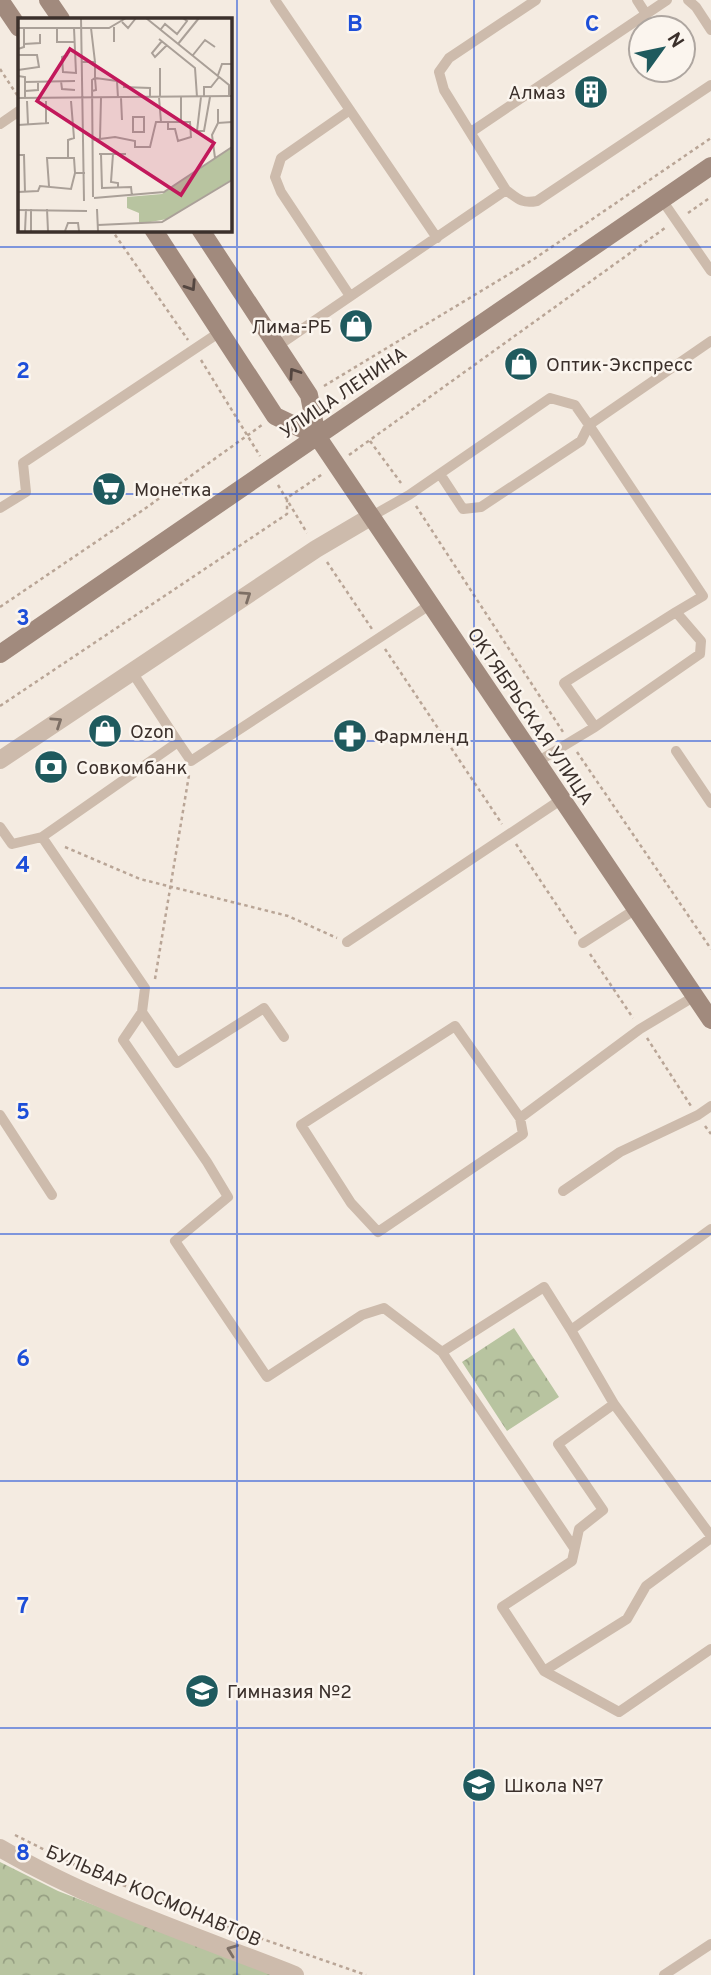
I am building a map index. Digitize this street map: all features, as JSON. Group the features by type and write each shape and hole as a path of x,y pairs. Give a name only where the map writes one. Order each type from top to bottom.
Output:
{"street":[{"path":"0,0 18,27"},
{"path":"48,0 60,18"},
{"name":"УЛИЦА ЛЕНИНА","path":"0,654 711,166"},
{"path":"154,231 275,416 317,436"},
{"name":"ОКТЯБРЬСКАЯ УЛИЦА","path":"201,231 309,395 317,436 711,1020"},
{"path":"0,760 316,549 372,516"},
{"name":"БУЛЬВАР КОСМОНАВТОВ","path":"0,1848 51,1876 295,1975"}],"lane":[{"path":"275,0 437,238"},
{"path":"536,0 449,58 439,72 443,90 506,190 517,199 526,203 537,201 711,85"},
{"path":"637,0 646,14 667,0"},
{"path":"688,0 696,6 711,30"},
{"path":"471,132 627,27"},
{"path":"350,110 281,158 275,177 281,192 350,296"},
{"path":"0,124 18,112"},
{"path":"276,347 506,190"},
{"path":"662,200 711,271"},
{"path":"0,509 26,492 23,463 220,332"},
{"path":"440,474 463,509 481,507 581,441 589,425 711,341"},
{"path":"372,516 409,495 550,398 575,405 703,596 564,683 595,727"},
{"path":"132,672 191,761 431,604"},
{"path":"537,762 595,727 700,654 701,641 676,612"},
{"path":"0,827 12,844 41,837 178,742"},
{"path":"676,751 711,803"},
{"path":"347,942 562,799"},
{"path":"41,837 145,988 142,1012 123,1040 228,1197 175,1241 267,1377 362,1315 384,1307 442,1352 574,1548"},
{"path":"583,943 636,909"},
{"path":"520,1118 640,1029 695,996"},
{"path":"142,1012 177,1063 264,1008 284,1037"},
{"path":"455,1026 520,1118 523,1134 378,1232 351,1203 301,1125 455,1026"},
{"path":"563,1191 620,1152 698,1115 711,1106"},
{"path":"0,1115 52,1195"},
{"path":"571,1330 711,1229"},
{"path":"442,1352 544,1287 614,1404 711,1537 646,1586 627,1619 544,1671"},
{"path":"614,1404 558,1444 603,1510 579,1530 572,1561 502,1607 544,1671 620,1712 711,1649"},
{"path":"700,1520 711,1513"},
{"path":"664,1975 711,1944"}],"path":[{"path":"0,69 18,96"},
{"path":"309,395 534,259 711,138"},
{"path":"287,498 711,197"},
{"path":"112,231 194,349 316,549 711,1135"},
{"path":"0,607 275,416"},
{"path":"370,440 711,949"},
{"path":"0,706 287,514 287,498"},
{"path":"145,988 154,986 191,761"},
{"path":"41,837 140,878 288,916 347,942"},
{"path":"12,1834 85,1871 225,1926 366,1975"}],"green space":[{"path":"514,1328 559,1397 507,1431 462,1362"},
{"path":"0,1862 58,1891 275,1975 0,1975"}],"place":[{"name":"Алмаз","path":"591,92"},
{"name":"Лима-РБ","path":"356,326"},
{"name":"Оптик-Экспресс","path":"521,364"},
{"name":"Монетка","path":"109,489"},
{"name":"Ozon","path":"105,731"},
{"name":"Фармленд","path":"350,736"},
{"name":"Совкомбанк","path":"51,767"},
{"name":"Гимназия №2","path":"202,1691"},
{"name":"Школа №7","path":"479,1785"}]}
